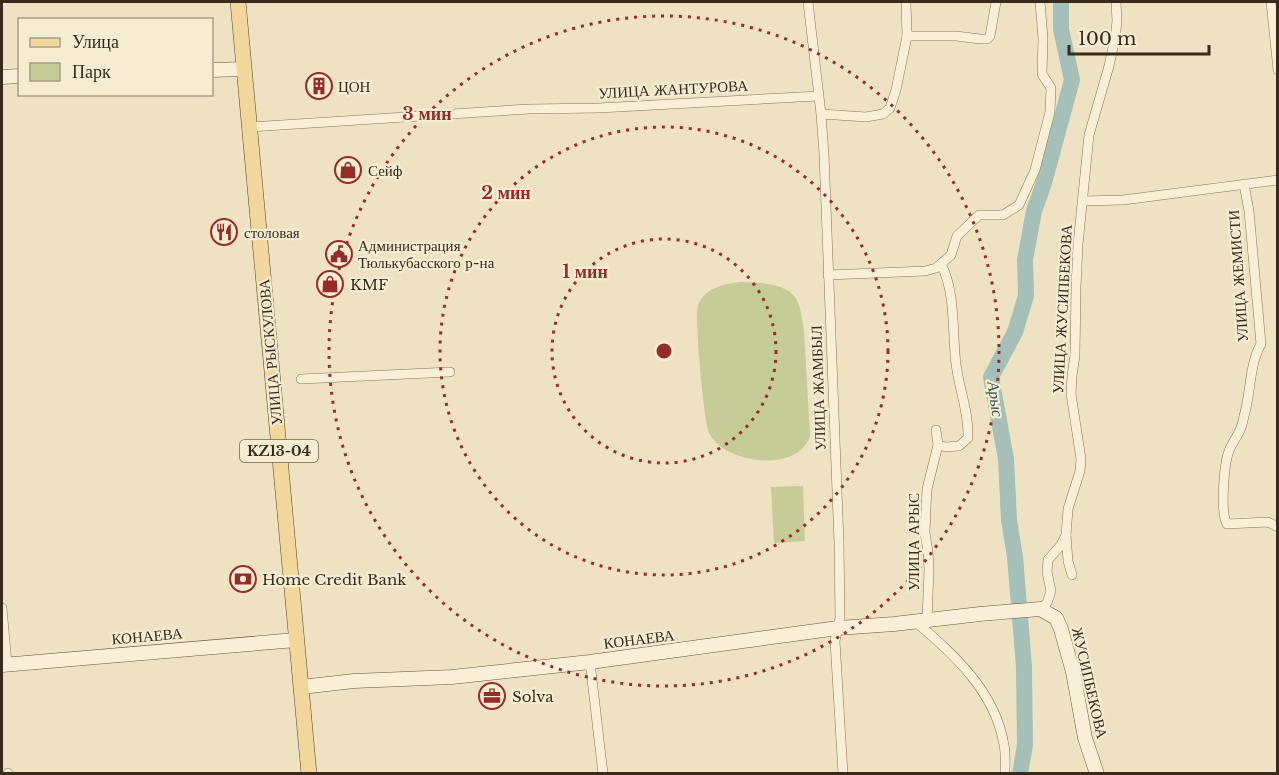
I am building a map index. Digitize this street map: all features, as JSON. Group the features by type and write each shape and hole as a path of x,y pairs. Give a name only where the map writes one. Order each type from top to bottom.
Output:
{"main road":[{"name":"УЛИЦА РЫСКУЛОВА","path":"238,2 309,774"}],"street":[{"name":"УЛИЦА ЖАМБЫЛ","path":"808,2 824,150 839,543 840,618 835,640 843,774"},
{"path":"821,114 866,117 883,114 890,108 907,36 906,2"},
{"path":"907,36 956,36 987,39 990,36 996,2"},
{"path":"828,275 925,271 936,268 951,255 957,236 979,214 1003,215 1018,205 1035,170 1050,112 1051,88 1042,74 1043,38 1040,2"},
{"name":"УЛИЦА ЖУСИПБЕКОВА","path":"1040,609 1047,603 1051,591 1047,572 1048,560 1066,535 1068,509 1080,471 1081,459 1071,394 1075,355 1078,244 1089,135 1115,38 1116,2"},
{"path":"1271,2 1278,70"},
{"path":"213,70 244,69"},
{"path":"2,77 18,76"},
{"name":"УЛИЦА ЖАНТУРОВА","path":"250,128 529,109 599,108 818,96"},
{"path":"1083,201 1123,200 1278,180"},
{"name":"УЛИЦА ЖЕМИСТИ","path":"1244,184 1249,211 1261,344 1256,353 1245,416 1229,451 1224,481 1223,511 1227,524 1268,522 1278,527"},
{"path":"938,445 959,446 968,438 966,407 956,363 950,292 946,272 941,264"},
{"path":"301,380 450,372"},
{"name":"УЛИЦА АРЫС","path":"921,621 929,570 925,533 927,489 938,445 936,430"},
{"path":"1066,535 1068,561 1072,575"},
{"path":"2,608 4,664"},
{"name":"КОНАЕВА","path":"301,687 354,681 452,677 590,662 838,628 1040,609"},
{"name":"ЖУСИПБЕКОВА","path":"1040,609 1056,618 1061,629 1073,672 1085,738 1097,774"},
{"path":"921,621 976,681 989,700 1004,746 1005,774"},
{"name":"КОНАЕВА","path":"4,664 296,640"},
{"path":"590,662 603,774"}],"green space":[{"path":"740,282 778,286 789,291 796,298 800,308 804,331 810,436 797,453 785,458 756,460 741,457 716,443 709,433 700,369 698,305 710,291"},
{"path":"803,486 805,541 774,543 771,487"}],"waterway":[{"name":"Арыс","path":"1020,774 1025,745 1024,667 1015,557 1009,520 1006,459 991,377 1015,332 1026,296 1025,260 1034,211 1044,183 1072,80 1061,29 1061,2"}],"place":[{"name":"ЦОН","path":"319,86"},
{"name":"Сейф","path":"348,170"},
{"name":"столовая","path":"224,232"},
{"name":"Администрация Тюлькубасского р-на","path":"339,254"},
{"name":"KMF","path":"330,284"},
{"name":"Home Credit Bank","path":"243,579"},
{"name":"Solva","path":"492,696"}]}
